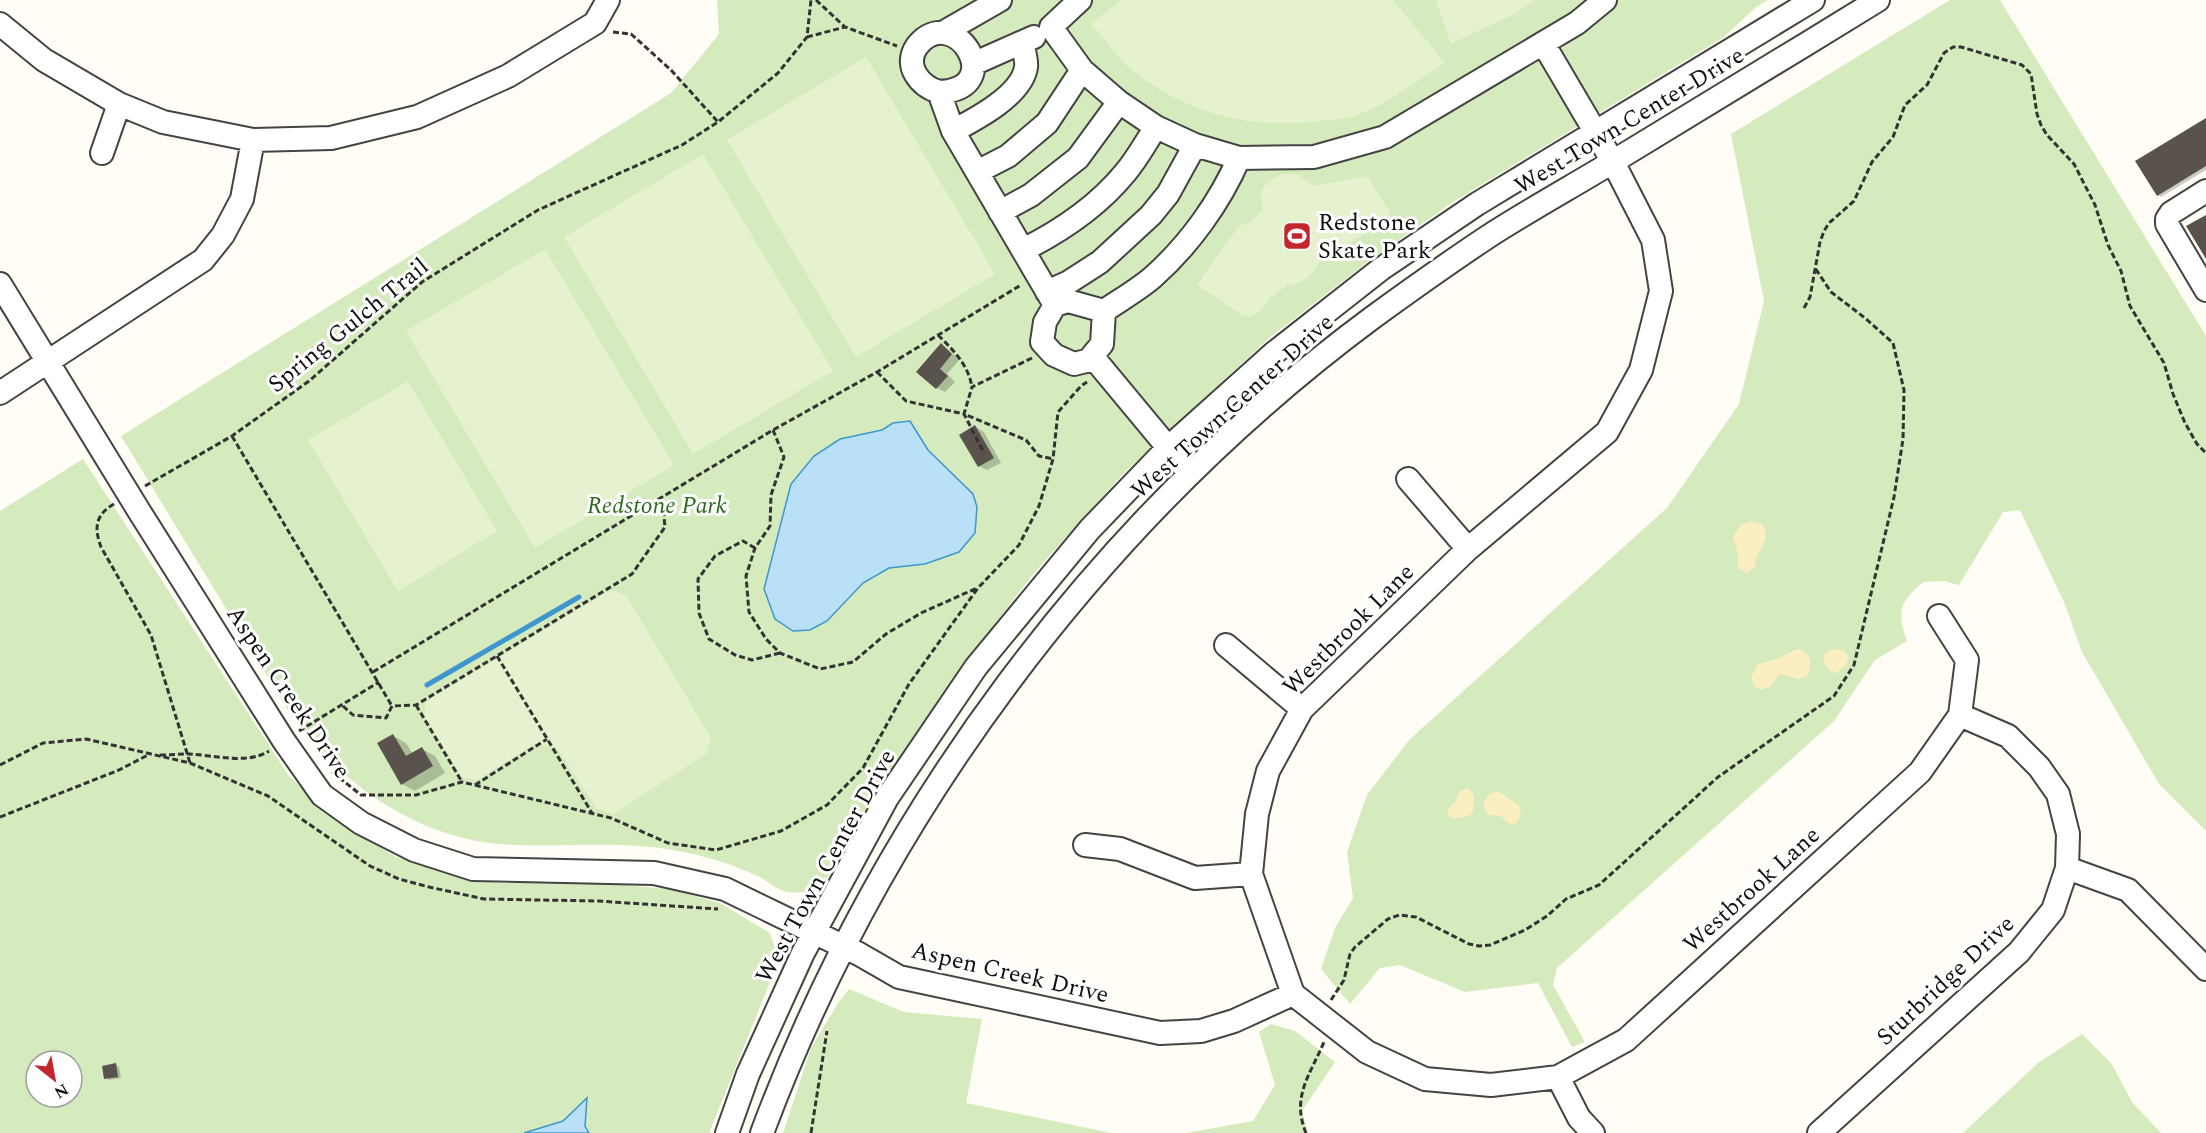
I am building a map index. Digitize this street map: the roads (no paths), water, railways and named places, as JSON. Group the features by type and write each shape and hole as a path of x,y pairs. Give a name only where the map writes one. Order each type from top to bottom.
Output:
{"street":[{"path":"0,24 44,60 119,104 163,122 254,140 331,138 417,117 508,76 595,23 608,0"},
{"path":"946,32 1000,0"},
{"path":"973,64 1022,44 1051,27 1080,0"},
{"path":"1051,27 1082,70 1119,102 1156,127 1195,145 1239,158 1314,157 1385,137 1577,23 1605,0"},
{"name":"West Town Center Drive","path":"727,1133 748,1074 814,932 887,798 976,667 1090,529 1168,448 1274,352 1381,269 1477,204 1813,0"},
{"name":"West Town Center Drive","path":"762,1133 798,1041 844,946 870,895 921,808 1035,647 1099,570 1190,474 1296,378 1371,319 1487,237 1878,0"},
{"path":"935,32 946,32 963,39 970,49 973,64 964,84 949,92 939,92 926,88 916,77 912,62 916,48 925,37 935,32"},
{"name":"Westbrook Lane","path":"1543,43 1613,162 1653,240 1661,291 1641,370 1607,432 1468,549 1302,709 1268,771 1257,814 1251,874 1293,994 1367,1052 1425,1079 1491,1085 1558,1077 1626,1040 1920,772 1960,715 1967,660 1940,616"},
{"path":"953,131 984,114 1020,84 1027,66 1022,44"},
{"path":"977,172 1008,156 1047,123 1082,70"},
{"path":"939,92 953,131 1051,299"},
{"path":"1000,212 1030,195 1078,158 1119,102"},
{"path":"102,153 119,104"},
{"path":"1023,250 1051,236 1105,195 1126,172 1156,127"},
{"path":"0,393 203,260 223,235 242,199 254,140"},
{"path":"1100,365 1074,364 1054,355 1042,342 1051,299 1069,282 1100,262 1150,215 1168,194 1195,145"},
{"path":"1104,311 1151,278 1181,250 1227,185 1239,158"},
{"path":"2206,192 2171,213 2167,219 2167,224 2206,290"},
{"name":"Aspen Creek Drive","path":"0,284 129,495 284,741 322,795 361,823 414,850 473,869 654,873 725,889 844,946 899,977 1160,1033 1201,1031 1234,1021 1293,994"},
{"path":"1051,299 1068,301 1104,311"},
{"path":"1104,311 1102,344 1092,356 1190,474"},
{"path":"1408,479 1468,549"},
{"path":"1226,645 1302,709"},
{"name":"Sturbridge Drive","path":"1819,1133 2019,952 2053,910 2067,868 2068,834 2058,794 2039,767 2008,736 1960,715"},
{"path":"1085,845 1120,849 1195,878 1251,874"},
{"path":"2067,868 2128,890 2206,969"},
{"path":"1558,1077 1579,1118 1593,1133"}],"water":[{"path":"910,421 928,450 973,494 977,507 975,533 959,552 925,564 889,568 863,583 827,621 810,630 793,631 775,619 764,589 791,484 814,456 840,439 882,430 893,423"},
{"path":"587,1098 585,1126 589,1133 524,1133 563,1121"}],"waterway":[{"path":"427,685 579,597"}],"place":[{"name":"Redstone Skate Park","path":"1297,236"}],"park label":[{"name":"Redstone Park","path":"657,505"}]}
